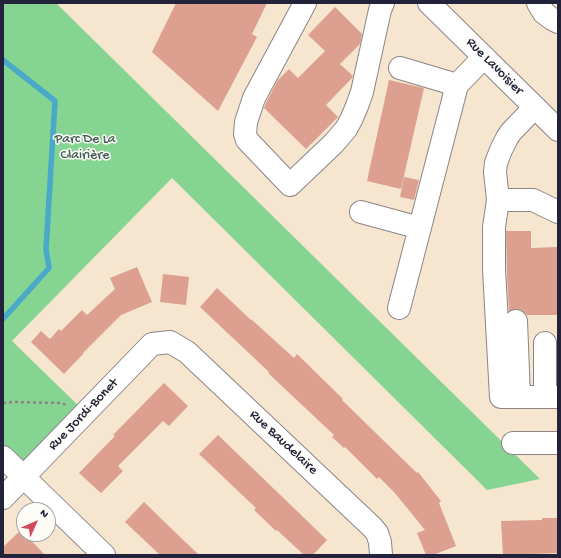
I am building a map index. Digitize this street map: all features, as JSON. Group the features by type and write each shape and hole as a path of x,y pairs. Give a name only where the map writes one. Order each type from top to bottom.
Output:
{"street":[{"path":"305,3 254,98 246,122 245,134 247,140 290,185 334,143 346,129 351,120 362,92 380,10 383,3"},
{"name":"Rue Lavoisier","path":"430,3 558,130"},
{"path":"538,3 544,14 552,20 558,22"},
{"path":"399,308 457,85 484,57"},
{"path":"400,68 457,85"},
{"path":"535,107 511,132 496,163 495,172 498,200 494,227 494,269 501,397 551,397 545,343"},
{"path":"498,200 532,200 558,212"},
{"path":"361,212 420,228"},
{"path":"516,321 519,397"},
{"name":"Rue Jordi-Bonet","path":"3,498 152,344 170,342"},
{"name":"Rue Baudelaire","path":"170,342 187,352 373,528 377,533 380,542 381,555"},
{"path":"513,443 558,443"},
{"path":"3,457 104,555"}],"path":[{"path":"3,404 13,402 60,403 86,413"}],"green space":[{"name":"Parc De La Clairière","path":"3,3 56,3 540,479 487,490 172,178 12,341 86,413 24,477 3,457"}],"building":[{"path":"176,3 267,3 252,34 257,37 218,111 152,52"},
{"path":"335,7 362,34 360,44 340,64 353,76 352,78 326,105 338,117 306,149 264,108 278,80 289,69 298,78 325,51 308,35"},
{"path":"389,80 424,88 401,189 367,181"},
{"path":"404,177 419,180 414,200 400,197"},
{"path":"506,231 531,231 531,248 558,247 558,315 527,315 522,310 516,309 509,311"},
{"path":"137,267 152,302 121,315 64,374 31,342 41,331 50,339 59,329 61,331 82,310 87,315 115,289 110,278"},
{"path":"163,274 189,277 186,305 160,302"},
{"path":"217,288 294,358 297,354 385,442 417,473 418,472 441,501 439,503 456,546 433,555 426,555 417,533 425,530 394,492 379,477 377,479 345,447 344,448 332,437 334,435 200,307"},
{"path":"164,383 188,406 169,426 163,421 118,466 123,471 101,493 79,473 115,436 113,435"},
{"path":"218,435 327,540 313,555 304,555 277,530 276,531 254,510 256,508 199,454"},
{"path":"144,502 199,555 160,555 125,522"},
{"path":"542,518 558,518 558,553 503,555 501,521 542,520"},
{"path":"16,535 16,542 33,542 45,555 3,555 3,547"}],"waterway":[{"path":"3,60 55,101 46,249 49,268 3,319"}]}
